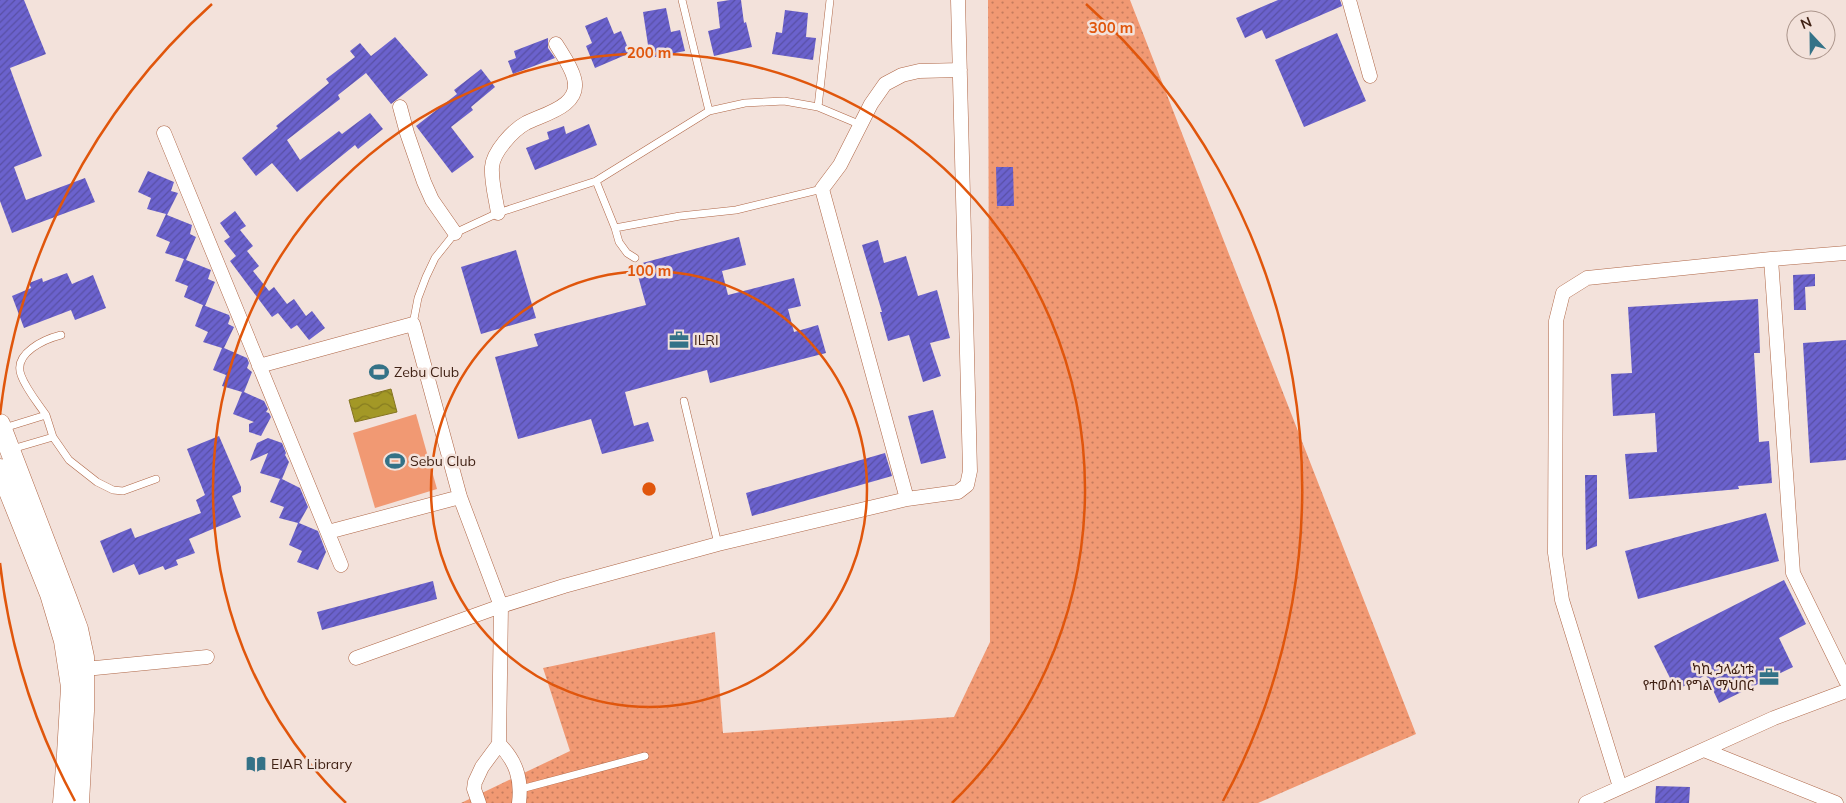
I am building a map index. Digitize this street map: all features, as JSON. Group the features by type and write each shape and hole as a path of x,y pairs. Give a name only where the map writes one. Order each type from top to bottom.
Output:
{"main road":[{"path":"3,435 36,516 78,629 84,656 84,711 79,803"},
{"path":"0,469 50,594 64,641 71,687 62,803"}],"street":[{"path":"356,658 501,606 564,586 718,544 907,499 958,492 967,485 970,471 958,0"},
{"path":"1350,0 1370,76"},
{"path":"498,213 492,168 500,147 524,124 560,108 572,97 575,86 574,77 556,44"},
{"path":"907,499 822,189 840,165 871,104 885,84 902,75 919,71 960,70"},
{"path":"400,107 424,182 432,200 455,233"},
{"path":"164,133 341,565"},
{"path":"1613,794 1562,600 1556,553 1556,321 1563,293 1588,278 1846,253"},
{"path":"1771,259 1793,573 1846,681"},
{"path":"259,366 413,324 460,497 501,606 499,744 482,767 475,782 474,789 479,803"},
{"path":"328,532 460,497"},
{"path":"85,669 207,657"},
{"path":"1586,803 1613,794 1774,718 1846,691"},
{"path":"499,744 508,753 519,776 521,789 519,803"},
{"path":"1704,750 1836,803"}],"lane":[{"path":"682,0 709,110"},
{"path":"818,107 830,0"},
{"path":"413,324 418,298 426,277 435,258 455,233 498,213 596,181 709,110 745,103 784,101 818,107 861,125"},
{"path":"596,181 619,242 627,253 635,258"},
{"path":"615,228 680,216 736,210 822,189"},
{"path":"61,334 48,338 26,354 21,362 20,373 46,415 53,437 69,460 97,482 113,490 122,491 156,479"},
{"path":"684,401 718,544"},
{"path":"3,435 46,415"},
{"path":"3,435 53,437"},
{"path":"521,789 645,756"}],"shaded area":[{"path":"988,0 1130,0 1416,734 1258,803 461,803 570,751 543,668 715,632 723,733 954,717 990,642"},
{"name":"Sebu Club","path":"416,414 437,489 375,508 353,433"}],"water":[{"path":"391,389 397,412 355,422 349,400"}],"building":[{"path":"0,0 24,0 46,54 10,68 42,156 14,167 26,200 85,178 95,202 12,233 0,201"},
{"path":"741,0 744,23 746,22 752,47 714,56 708,31 720,28 717,2"},
{"path":"1278,0 1340,0 1342,6 1266,39 1262,30 1245,38 1236,18"},
{"path":"666,8 671,32 680,30 685,51 650,58 643,12"},
{"path":"785,10 808,13 806,37 816,38 813,60 772,54 776,32 782,33"},
{"path":"607,17 614,34 621,31 630,53 595,68 586,46 592,43 585,26"},
{"path":"1337,33 1366,101 1304,127 1275,60"},
{"path":"395,37 428,75 391,104 366,73 338,95 340,99 287,140 300,160 339,131 342,134 370,113 383,129 358,149 355,145 297,192 272,163 256,176 242,158 278,128 276,126 329,83 326,79 355,57 350,51 360,43 371,56"},
{"path":"548,38 548,48 555,58 513,74 508,61 516,58 514,51"},
{"path":"481,69 495,87 471,107 473,110 451,127 474,157 452,173 416,126 457,94 454,90"},
{"path":"589,124 597,145 535,170 526,148 549,139 547,132 564,126 566,134"},
{"path":"996,167 1013,167 1014,206 997,206"},
{"path":"148,171 174,182 171,191 178,193 167,215 192,225 190,234 196,237 186,260 211,270 208,279 215,282 205,306 184,297 188,286 175,281 184,259 165,253 170,242 156,236 166,214 147,209 151,198 138,192"},
{"path":"235,211 246,226 240,230 253,246 247,251 259,266 253,271 269,291 274,287 287,304 294,299 306,316 312,311 325,328 309,340 297,325 291,329 278,313 272,317 230,261 236,256 224,241 230,237 220,223"},
{"name":"ILRI","path":"739,237 746,265 722,271 728,295 794,278 801,306 788,309 794,332 818,325 826,353 710,383 707,370 625,392 634,426 648,422 654,441 602,454 591,419 518,439 495,357 538,346 534,334 646,305 635,265"},
{"path":"878,240 884,263 906,256 918,296 937,290 950,338 930,343 941,376 923,382 909,335 888,341 880,312 882,312 862,245"},
{"path":"516,250 536,318 481,334 461,267"},
{"path":"67,273 72,284 93,275 106,308 75,320 71,310 24,328 12,296 31,288 29,283 42,278 43,282"},
{"path":"1815,274 1815,286 1805,287 1806,310 1794,310 1793,275"},
{"path":"1758,299 1760,353 1754,353 1759,442 1769,441 1772,483 1738,486 1739,489 1629,499 1625,454 1657,452 1655,413 1613,416 1611,374 1632,373 1628,307"},
{"path":"203,305 229,315 228,324 234,327 224,348 247,358 249,363 247,368 252,372 244,392 264,401 268,409 266,412 271,417 261,436 249,432 249,424 254,422 233,414 242,392 222,386 226,375 213,370 222,348 203,342 208,332 195,326"},
{"path":"1846,340 1846,460 1810,463 1803,343"},
{"path":"933,410 946,458 921,464 908,416"},
{"path":"219,436 241,487 241,492 232,496 241,517 189,539 195,553 176,560 178,565 165,570 163,566 139,575 134,564 113,573 100,541 131,528 135,538 201,513 196,500 205,495 187,449"},
{"path":"268,438 282,443 289,462 282,479 300,488 308,507 299,523 318,531 326,552 318,570 297,562 302,551 289,545 298,523 279,518 284,507 270,502 280,479 260,473 268,453 250,461 257,443"},
{"path":"885,453 892,476 752,516 746,493"},
{"path":"1585,475 1597,475 1597,546 1586,550"},
{"path":"1766,513 1779,561 1638,599 1625,551"},
{"path":"1784,580 1806,624 1779,638 1793,667 1719,703 1706,675 1676,690 1654,646"},
{"path":"433,581 437,599 322,630 317,612"},
{"path":"1656,786 1690,787 1689,803 1655,803"}],"place":[{"name":"ILRI","path":"679,340"},
{"name":"Zebu Club","path":"379,372"},
{"name":"Sebu Club","path":"395,461"},
{"name":"ካኪ ኃላፊነቱ የተወሰነ የግል ማህበር","path":"1769,677"},
{"name":"EIAR Library","path":"256,764"}]}
